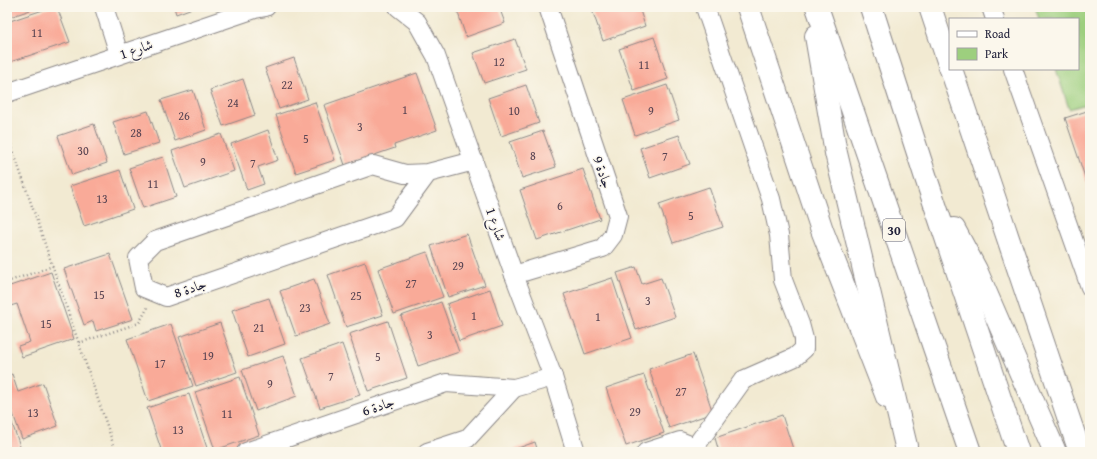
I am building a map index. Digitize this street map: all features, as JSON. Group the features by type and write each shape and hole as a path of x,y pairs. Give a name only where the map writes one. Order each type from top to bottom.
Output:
{"main road":[{"path":"748,7 822,230 907,449"},
{"path":"811,7 836,153 907,449"},
{"name":"30","path":"817,7 970,452"},
{"path":"871,7 926,178 1018,452"},
{"path":"930,7 949,65"},
{"path":"951,70 1080,452"},
{"path":"926,178 976,270 1055,452"}],"street":[{"path":"104,7 120,54"},
{"name":"شارع 1","path":"398,7 417,22 436,56 514,275 553,377 576,452"},
{"name":"جادة 9","path":"514,275 603,248 613,235 618,216 548,7"},
{"path":"646,452 680,441 696,450 743,380 795,357 804,349 804,339 800,324 784,280 779,235 771,199 705,7"},
{"path":"991,7 995,18"},
{"name":"شارع 1","path":"7,93 258,8"},
{"path":"1013,70 1090,287"},
{"name":"جادة 8","path":"428,173 395,218 166,297 144,288 138,258 155,241 373,165 405,174 428,173 474,161"},
{"name":"جادة 6","path":"246,452 446,383 514,388 553,377"},
{"path":"427,452 467,439 514,388"}],"path":[{"path":"7,133 116,452"},
{"path":"7,282 52,266"},
{"path":"79,343 139,323 156,293"}],"green space":[{"path":"1035,7 1090,7 1090,103 1069,109 1056,70 1079,70 1079,18 1039,18"}],"building":[{"path":"7,7 39,7 7,18"},
{"path":"52,7 57,7 70,42 7,63 7,22"},
{"path":"174,7 195,7 176,14"},
{"path":"456,7 499,7 505,23 466,37"},
{"path":"591,7 639,7 645,26 603,41"},
{"path":"654,37 668,79 634,91 619,49"},
{"path":"515,39 526,69 484,83 473,53"},
{"path":"294,58 308,99 279,109 265,68"},
{"path":"417,73 437,130 394,145 395,148 345,165 324,105"},
{"path":"243,79 255,115 223,126 210,90"},
{"path":"526,85 539,123 501,136 488,98"},
{"path":"667,85 679,120 635,135 623,100"},
{"path":"193,90 206,130 175,141 161,100"},
{"path":"315,102 335,160 296,173 276,115"},
{"path":"1090,110 1090,192 1065,118"},
{"path":"148,111 159,143 124,154 113,122"},
{"path":"94,124 107,163 72,175 58,136"},
{"path":"268,130 278,160 258,167 264,184 247,190 231,144"},
{"path":"543,131 556,167 522,178 510,142"},
{"path":"221,134 234,171 185,188 172,151"},
{"path":"679,135 690,164 650,178 640,148"},
{"path":"163,157 176,197 143,208 129,168"},
{"path":"583,169 600,219 537,240 520,190"},
{"path":"120,170 133,209 84,226 70,186"},
{"path":"709,187 723,227 673,243 659,204"},
{"path":"467,234 485,285 448,297 431,246"},
{"path":"427,252 443,297 394,314 378,269"},
{"path":"110,254 133,319 96,331 93,321 84,325 64,269"},
{"path":"365,262 383,315 346,327 328,275"},
{"path":"636,267 642,284 661,278 675,317 636,330 617,273"},
{"path":"51,272 74,339 22,357 18,346 30,342 17,304 7,307 7,287"},
{"path":"612,278 632,338 585,354 564,294"},
{"path":"314,279 330,324 296,336 280,291"},
{"path":"490,289 502,326 459,341 447,304"},
{"path":"269,298 285,344 248,357 232,310"},
{"path":"441,302 459,352 418,366 401,316"},
{"path":"388,321 407,378 368,391 349,334"},
{"path":"220,323 237,372 196,386 179,337"},
{"path":"171,324 193,386 148,401 127,339"},
{"path":"342,344 360,395 320,408 302,358"},
{"path":"693,354 713,413 669,428 649,369"},
{"path":"283,356 297,396 256,411 242,370"},
{"path":"12,374 18,392 43,383 58,426 22,439 7,397 7,376"},
{"path":"644,375 664,433 626,446 606,388"},
{"path":"240,377 259,435 215,450 195,392"},
{"path":"189,394 208,451 162,452 147,408"},
{"path":"7,409 20,446 7,450"},
{"path":"782,415 794,452 719,452 715,438"},
{"path":"535,442 538,452 507,452"}]}
